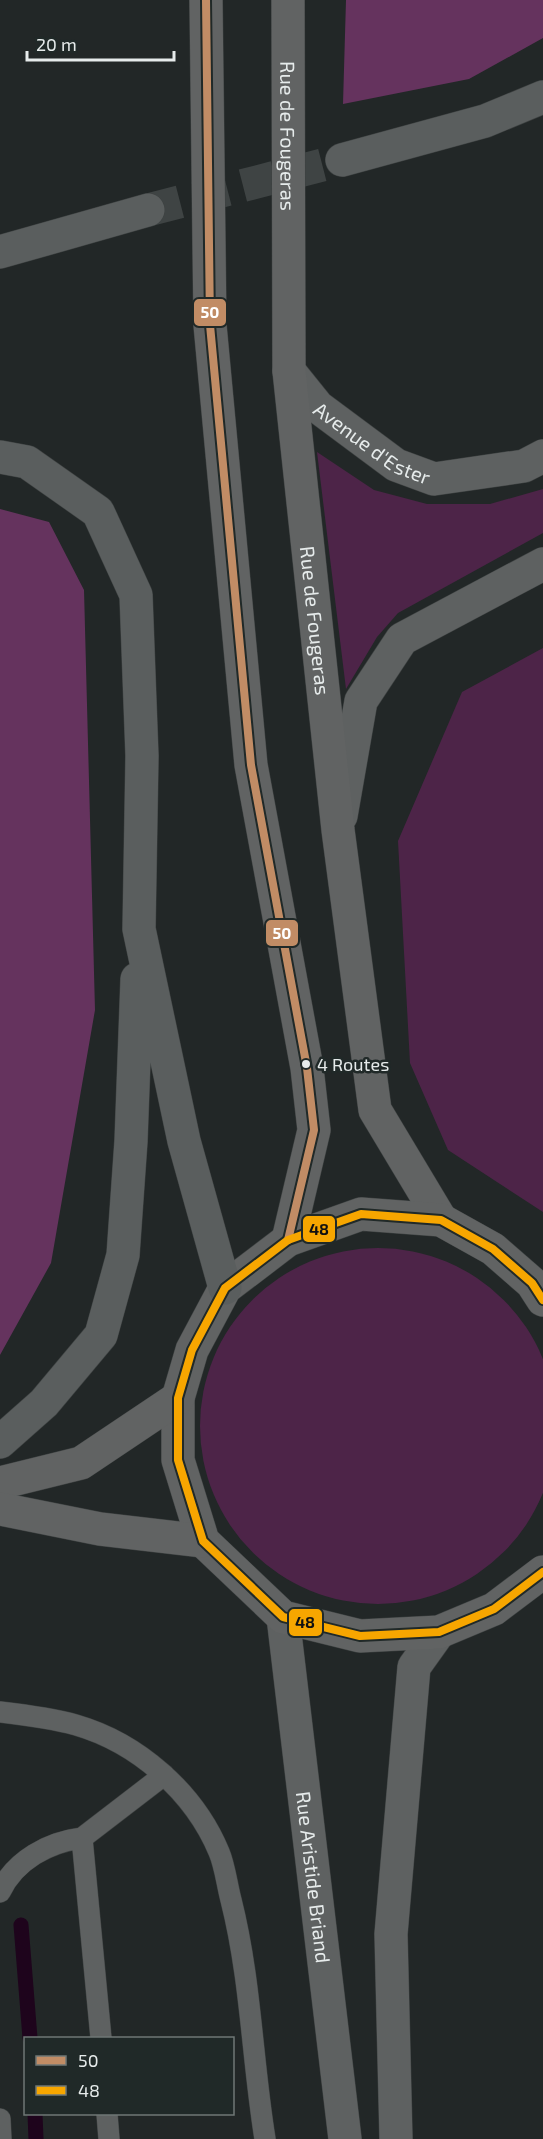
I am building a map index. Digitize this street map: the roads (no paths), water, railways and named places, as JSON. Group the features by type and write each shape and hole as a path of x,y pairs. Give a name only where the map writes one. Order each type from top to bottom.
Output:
{"highway":[{"path":"342,160 485,122 543,97"},
{"path":"0,252 148,210"},
{"path":"0,457 27,462 98,512 136,595 142,756 139,929 131,1141 123,1255 101,1335 44,1404 0,1442"},
{"path":"139,929 184,1141 225,1288"}],"main road":[{"path":"206,0 210,325 249,753 307,1068 314,1130 288,1240"},
{"name":"Rue de Fougeras","path":"288,0 289,370 338,830 375,1110 441,1220"},
{"path":"543,1300 532,1283 493,1249 441,1220 360,1214 288,1240 225,1288 192,1350 178,1398 178,1460 202,1541 283,1617 360,1636 439,1632 494,1609 543,1572"},
{"path":"0,1483 81,1463 178,1398"},
{"path":"0,1509 100,1528 202,1541"}],"street":[{"name":"Avenue d'Ester","path":"289,370 318,407 387,459 396,465 434,478 524,466 543,456"},
{"path":"338,830 361,701 402,639 543,564"},
{"name":"Rue Aristide Briand","path":"283,1617 345,2139"},
{"path":"396,2139 391,1934 414,1667 439,1632"}],"lane":[{"path":"0,1712 46,1718 79,1726 121,1744 164,1775 187,1799 219,1852 243,1949 265,2139"},
{"path":"0,1892 5,1881 20,1865 44,1848 64,1840 82,1838 164,1775"},
{"path":"82,1838 100,2037"},
{"path":"107,2115 110,2139"},
{"path":"0,2119 2,2139"}],"waterway":[{"path":"21,1925 30,2037"},
{"path":"35,2115 36,2139"}],"tunnel":[{"path":"148,210 342,160"}],"place":[{"name":"4 Routes","path":"306,1064"}]}
